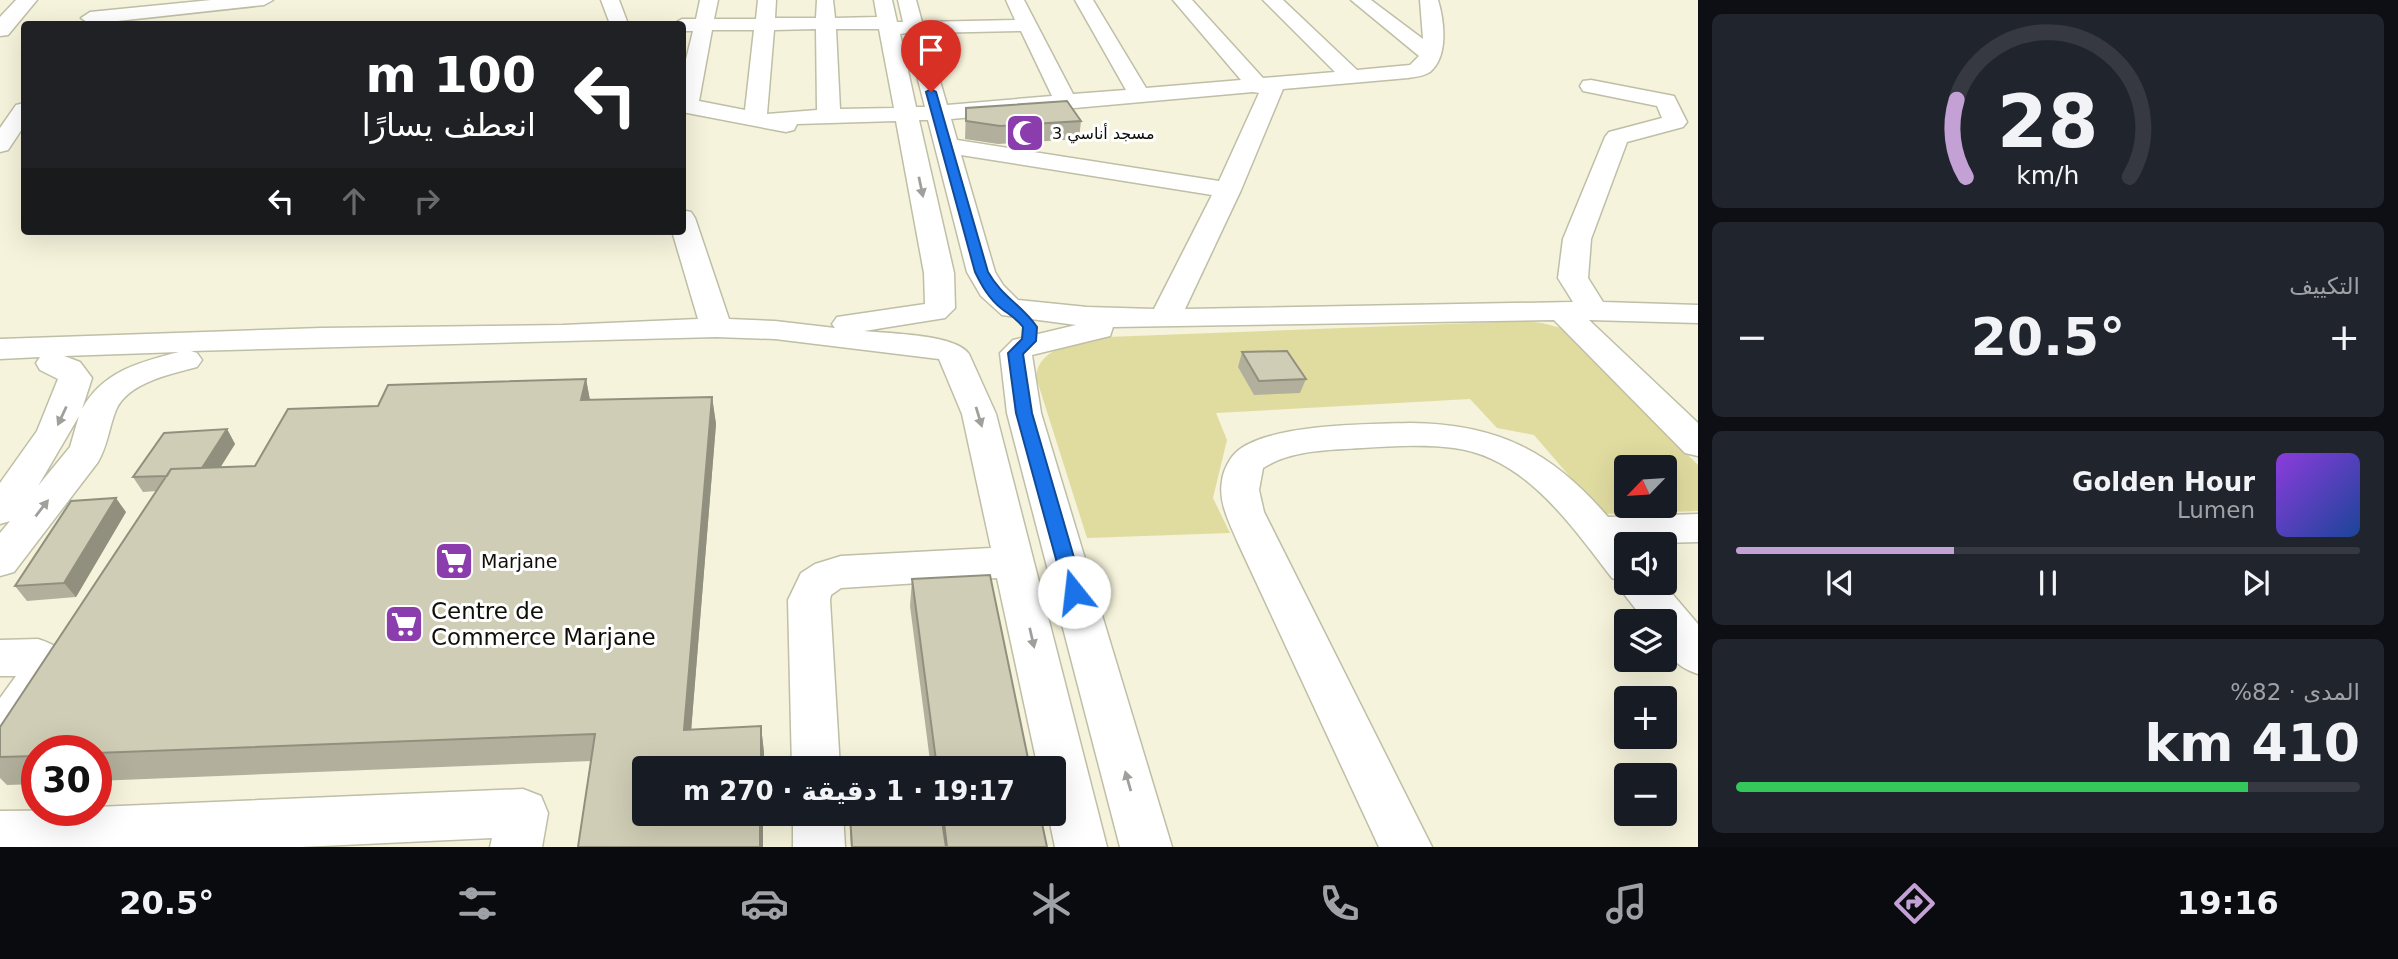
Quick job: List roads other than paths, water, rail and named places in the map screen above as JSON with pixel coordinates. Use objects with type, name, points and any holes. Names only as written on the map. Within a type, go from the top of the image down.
[{"type":"highway","points":[[0,7],[6,0]]},
{"type":"highway","points":[[0,30],[27,0]]},
{"type":"street","points":[[88,21],[103,0]]},
{"type":"street","points":[[88,21],[264,0]]},
{"type":"street","points":[[610,0],[618,21]]},
{"type":"street","points":[[759,120],[767,0]]},
{"type":"street","points":[[825,0],[829,117]]},
{"type":"street","points":[[907,0],[981,272],[991,290],[1027,320],[1030,327],[1029,341],[1020,350],[1024,413],[1146,847]]},
{"type":"street","points":[[1015,0],[1066,102]]},
{"type":"street","points":[[1084,0],[1140,96]]},
{"type":"street","points":[[1182,0],[1266,86]]},
{"type":"street","points":[[1272,0],[1352,77]]},
{"type":"street","points":[[1360,0],[1428,53]]},
{"type":"street","points":[[759,120],[936,113],[1415,71],[1427,64],[1435,25],[1429,0]]},
{"type":"street","points":[[686,101],[705,25],[702,2]]},
{"type":"street","points":[[886,17],[939,273],[937,310],[929,321],[929,331],[934,341],[949,352],[979,414],[1082,847]]},
{"type":"street","points":[[686,25],[826,23],[886,17],[914,27],[1027,25]]},
{"type":"street","points":[[1159,319],[1228,190],[1266,86]]},
{"type":"street","points":[[1591,86],[1666,101],[1675,122],[1617,136],[1577,239],[1573,278],[1577,309],[1698,444]]},
{"type":"street","points":[[686,105],[759,120],[911,142]]},
{"type":"street","points":[[0,145],[21,114]]},
{"type":"street","points":[[945,145],[1228,190]]},
{"type":"street","points":[[686,231],[716,328]]},
{"type":"street","points":[[775,330],[878,321],[937,310],[963,300],[992,301],[1046,314],[1159,319],[1577,309],[1698,314]]},
{"type":"street","points":[[0,349],[321,337],[563,334],[716,328],[775,330],[986,359],[1077,332],[1159,319]]},
{"type":"street","points":[[0,364],[364,354],[563,334]]},
{"type":"street","points":[[3,555],[94,438],[98,413],[111,393],[146,371],[186,360]]},
{"type":"street","points":[[0,510],[51,438],[73,386],[75,378],[68,369],[52,363]]},
{"type":"street","points":[[1406,847],[1258,543],[1240,498],[1240,477],[1251,458],[1270,447],[1298,442],[1419,435],[1454,436],[1482,443],[1510,453],[1535,470],[1598,532],[1614,552]]},
{"type":"street","points":[[30,470],[72,469]]},
{"type":"street","points":[[1598,532],[1698,528]]},
{"type":"street","points":[[816,756],[809,600],[815,584],[831,574],[841,572],[1014,562]]},
{"type":"street","points":[[1649,595],[1698,656]]},
{"type":"street","points":[[0,658],[38,657],[46,664],[45,670],[0,737]]},
{"type":"street","points":[[0,836],[523,813],[516,847]]},
{"type":"street","points":[[818,826],[819,847]]},
{"type":"place","name":"مسجد أناسي 3","points":[[1025,133]]},
{"type":"place","name":"Marjane","points":[[454,561]]},
{"type":"place","name":"Centre de Commerce Marjane","points":[[404,624]]}]
